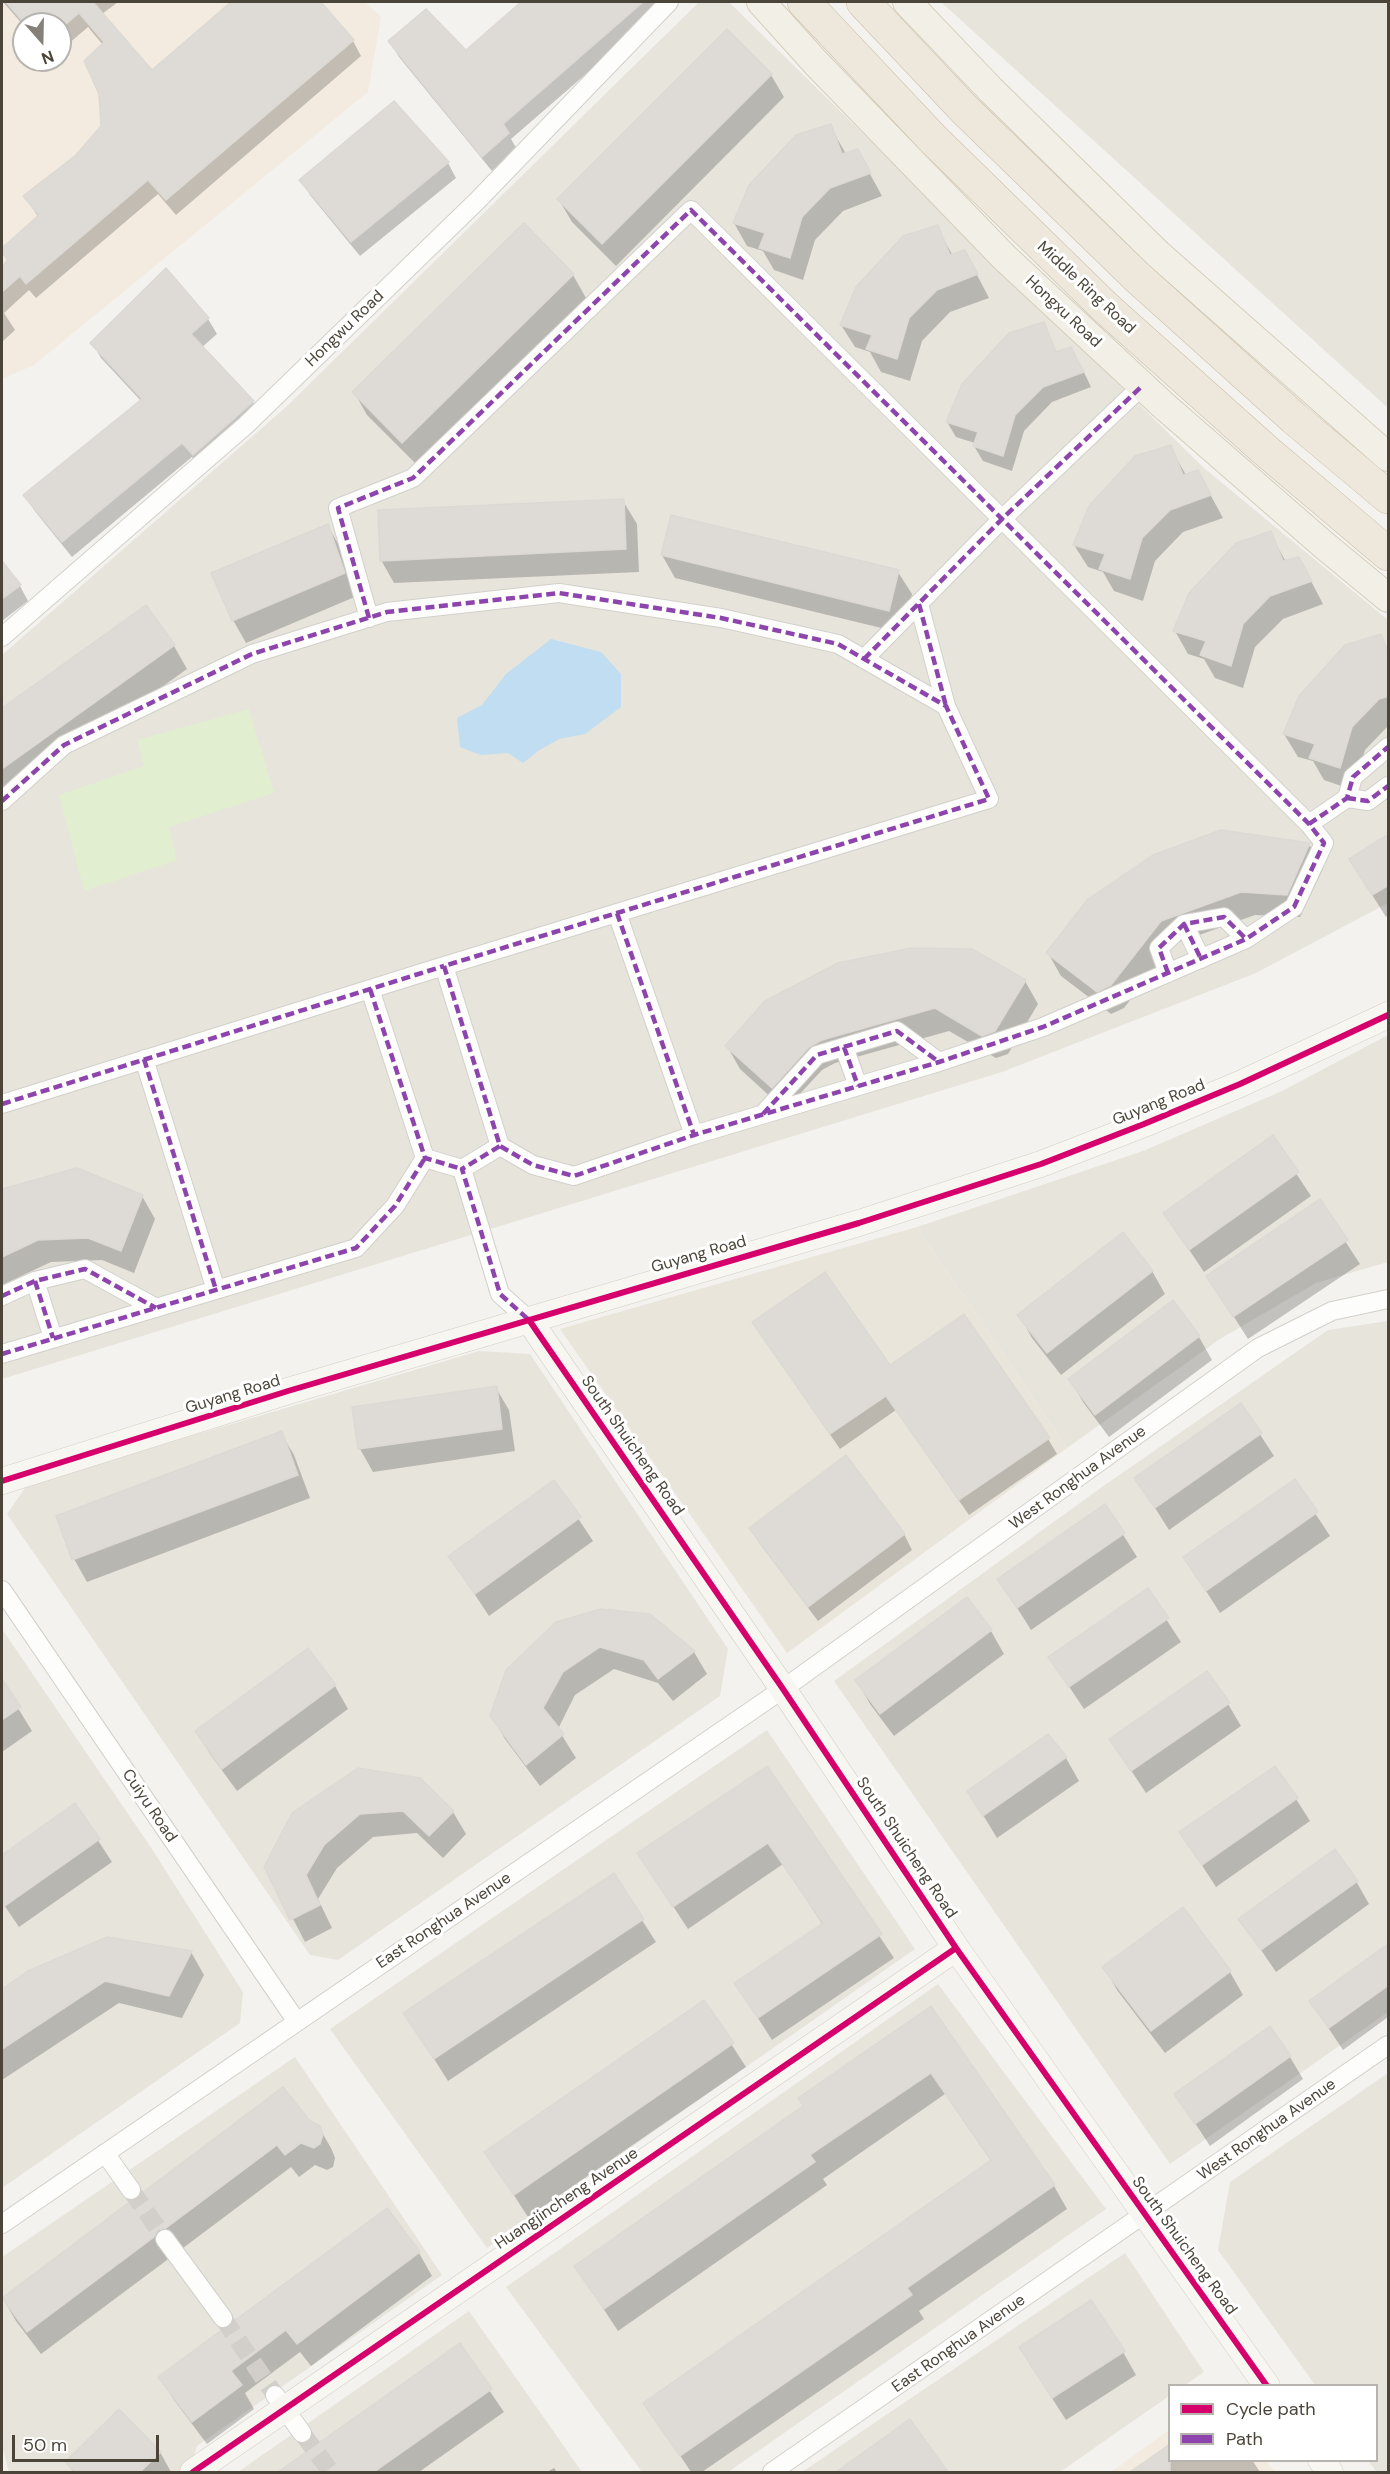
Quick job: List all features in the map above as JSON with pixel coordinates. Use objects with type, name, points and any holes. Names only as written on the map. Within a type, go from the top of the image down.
[{"type":"highway","name":"Middle Ring Road","points":[[804,2],[933,139],[1097,300],[1265,450],[1389,554]]},
{"type":"highway","points":[[863,2],[965,110],[1137,277],[1295,419],[1389,497]]},
{"type":"main road","name":"Hongxu Road","points":[[761,2],[840,88],[997,250],[1142,386],[1325,546],[1389,598]]},
{"type":"main road","points":[[907,2],[1008,106],[1158,254],[1389,457]]},
{"type":"street","name":"Hongwu Road","points":[[2,637],[246,425],[477,201],[669,2]]},
{"type":"street","points":[[369,618],[338,508],[413,478],[691,210],[1309,824],[1324,843],[1294,908],[1246,939],[1202,959],[1043,1027],[939,1062],[694,1135],[574,1176],[533,1165],[500,1146],[444,966]]},
{"type":"street","points":[[864,659],[1002,519],[1142,386]]},
{"type":"street","points":[[2,801],[64,746],[252,654],[387,612],[559,593],[721,618],[838,644],[946,706]]},
{"type":"street","points":[[2,1104],[989,799],[946,706],[919,604]]},
{"type":"street","points":[[1309,824],[1347,798],[1353,777],[1389,747]]},
{"type":"street","points":[[1347,798],[1368,801],[1389,786]]},
{"type":"street","points":[[617,913],[694,1135]]},
{"type":"street","points":[[1168,973],[1159,948],[1184,924],[1224,917],[1246,939]]},
{"type":"street","points":[[1184,924],[1202,959]]},
{"type":"street","points":[[2,1354],[356,1248],[395,1206],[424,1158],[370,989]]},
{"type":"street","name":"Guyang Road","points":[[2,1481],[288,1391],[859,1223],[1041,1164],[1240,1084],[1389,1015]]},
{"type":"street","points":[[763,1114],[817,1055],[897,1031],[939,1062]]},
{"type":"street","points":[[844,1047],[858,1086]]},
{"type":"street","points":[[144,1059],[216,1290]]},
{"type":"street","points":[[424,1158],[462,1169],[500,1146]]},
{"type":"street","points":[[462,1169],[500,1294],[529,1320]]},
{"type":"street","points":[[2,1296],[35,1281],[85,1269],[156,1308]]},
{"type":"street","points":[[35,1281],[53,1338]]},
{"type":"street","name":"West Ronghua Avenue","points":[[783,1689],[1258,1348],[1332,1311],[1389,1299]]},
{"type":"street","name":"South Shuicheng Road","points":[[529,1320],[783,1689],[956,1948],[1266,2384]]},
{"type":"street","name":"Cuiyu Road","points":[[2,1590],[297,2022]]},
{"type":"street","name":"East Ronghua Avenue","points":[[2,2224],[783,1689]]},
{"type":"street","name":"Huangjincheng Avenue","points":[[193,2472],[280,2402],[956,1948]]},
{"type":"street","name":"West Ronghua Avenue","points":[[1146,2216],[1389,2045]]},
{"type":"street","points":[[105,2153],[131,2190]]},
{"type":"street","name":"East Ronghua Avenue","points":[[772,2472],[1146,2216]]},
{"type":"street","points":[[165,2239],[223,2318]]},
{"type":"street","points":[[280,2402],[302,2433]]},
{"type":"shaded area","points":[[2,2],[365,2],[381,17],[368,92],[34,365],[2,379]]},
{"type":"shaded area","points":[[699,2],[729,2],[1204,468],[1388,620],[1388,903],[1256,973],[1002,1072],[2,1379],[2,655],[286,407]]},
{"type":"shaded area","points":[[941,2],[1388,2],[1388,408]]},
{"type":"shaded area","points":[[1388,1035],[1388,1262],[1316,1283],[1220,1339],[1067,1448],[917,1227],[1143,1151],[1282,1091]]},
{"type":"shaded area","points":[[917,1227],[1067,1448],[787,1653],[560,1329]]},
{"type":"shaded area","points":[[1388,1321],[1388,2012],[1170,2164],[834,1681],[1102,1487],[1328,1330]]},
{"type":"shaded area","points":[[479,1351],[530,1354],[728,1649],[720,1696],[338,1960],[310,1955],[7,1514],[28,1484]]},
{"type":"shaded area","points":[[2,1629],[152,1849],[243,1992],[240,2023],[2,2188]]},
{"type":"shaded area","points":[[767,1730],[915,1949],[487,2248],[330,2029]]},
{"type":"shaded area","points":[[938,1984],[1106,2209],[728,2472],[642,2472],[506,2287]]},
{"type":"shaded area","points":[[295,2057],[442,2275],[197,2446],[189,2472],[9,2472],[2,2446],[2,2257]]},
{"type":"shaded area","points":[[1388,2073],[1388,2472],[1377,2472],[1369,2462],[1378,2462],[1378,2384],[1314,2384],[1218,2250],[1230,2182]]},
{"type":"shaded area","points":[[1125,2253],[1204,2372],[1186,2384],[1168,2384],[1168,2397],[1060,2472],[802,2472]]},
{"type":"shaded area","points":[[469,2311],[582,2472],[238,2472]]},
{"type":"shaded area","points":[[1168,2431],[1168,2462],[1267,2462],[1275,2472],[1111,2472]]},
{"type":"green space","points":[[249,709],[274,793],[169,827],[177,860],[84,891],[59,795],[144,766],[137,740]]},
{"type":"water","points":[[551,639],[601,652],[621,674],[621,707],[585,734],[559,739],[523,763],[508,753],[481,755],[460,747],[457,718],[482,705],[506,674]]},
{"type":"building","points":[[6,2],[93,2],[152,70],[231,2],[321,2],[354,40],[166,200],[148,180],[26,284],[20,276],[2,292],[2,266],[8,260],[2,253],[2,248],[39,215],[23,196],[76,155],[101,126],[99,94],[84,61],[104,42],[79,13],[72,19],[72,12],[15,12]]},
{"type":"building","points":[[521,2],[643,2],[503,124],[509,133],[482,157],[388,41],[426,9],[466,50]]},
{"type":"building","points":[[727,29],[772,74],[602,244],[557,199]]},
{"type":"building","points":[[394,101],[449,162],[351,242],[299,180]]},
{"type":"building","points":[[831,124],[842,154],[858,149],[871,173],[830,188],[802,217],[790,258],[759,248],[765,233],[733,223],[749,185],[796,135]]},
{"type":"building","points":[[524,223],[574,274],[402,443],[352,392]]},
{"type":"building","points":[[938,225],[950,255],[965,250],[978,274],[937,290],[909,318],[897,359],[866,349],[872,335],[840,325],[856,287],[903,236]]},
{"type":"building","points":[[166,268],[209,318],[191,334],[254,401],[193,455],[182,443],[62,542],[23,495],[142,399],[90,343]]},
{"type":"building","points":[[1044,322],[1056,352],[1071,347],[1084,372],[1043,387],[1015,415],[1003,456],[973,446],[978,432],[946,422],[962,384],[1009,333]]},
{"type":"building","points":[[1171,445],[1183,475],[1198,470],[1211,495],[1170,510],[1142,538],[1130,579],[1099,569],[1105,554],[1073,545],[1089,506],[1135,456]]},
{"type":"building","points":[[624,499],[626,549],[380,561],[378,510]]},
{"type":"building","points":[[671,515],[899,570],[889,611],[661,555]]},
{"type":"building","points":[[328,524],[345,573],[232,621],[211,573]]},
{"type":"building","points":[[1271,531],[1283,561],[1299,557],[1312,581],[1270,596],[1243,624],[1231,666],[1200,655],[1206,641],[1173,631],[1189,593],[1236,543]]},
{"type":"building","points":[[2,561],[21,585],[2,599]]},
{"type":"building","points":[[146,605],[175,645],[2,769],[2,708]]},
{"type":"building","points":[[1381,634],[1389,654],[1389,696],[1379,699],[1352,727],[1340,768],[1309,758],[1315,744],[1283,734],[1299,696],[1345,645]]},
{"type":"building","points":[[1221,830],[1310,843],[1287,895],[1241,892],[1161,921],[1111,985],[1097,992],[1046,953],[1088,899],[1153,855]]},
{"type":"building","points":[[1389,834],[1389,885],[1372,895],[1349,859]]},
{"type":"building","points":[[911,948],[972,949],[1026,980],[995,1031],[982,1036],[935,1008],[822,1040],[809,1047],[772,1088],[725,1046],[765,1001],[838,963]]},
{"type":"building","points":[[1273,1135],[1299,1172],[1189,1250],[1163,1213]]},
{"type":"building","points":[[77,1168],[143,1195],[121,1251],[88,1238],[38,1240],[2,1257],[2,1189]]},
{"type":"building","points":[[1320,1199],[1348,1240],[1233,1317],[1206,1276]]},
{"type":"building","points":[[1123,1232],[1153,1271],[1047,1353],[1017,1315]]},
{"type":"building","points":[[825,1272],[890,1365],[964,1314],[1050,1438],[959,1500],[886,1396],[830,1434],[752,1322]]},
{"type":"building","points":[[1173,1300],[1200,1336],[1095,1415],[1068,1379]]},
{"type":"building","points":[[497,1386],[502,1429],[358,1449],[352,1407]]},
{"type":"building","points":[[1241,1403],[1262,1433],[1155,1508],[1134,1478]]},
{"type":"building","points":[[282,1431],[298,1475],[72,1560],[56,1516]]},
{"type":"building","points":[[846,1455],[905,1534],[808,1607],[749,1528]]},
{"type":"building","points":[[1295,1479],[1318,1512],[1206,1591],[1183,1557]]},
{"type":"building","points":[[554,1480],[581,1517],[475,1594],[448,1556]]},
{"type":"building","points":[[1105,1504],[1125,1533],[1017,1608],[997,1579]]},
{"type":"building","points":[[1148,1588],[1169,1618],[1069,1687],[1048,1657]]},
{"type":"building","points":[[967,1597],[992,1630],[880,1714],[855,1680]]},
{"type":"building","points":[[601,1609],[650,1614],[695,1651],[658,1679],[644,1660],[600,1647],[563,1672],[543,1708],[564,1734],[526,1765],[490,1716],[506,1670],[556,1622]]},
{"type":"building","points":[[308,1648],[336,1685],[222,1769],[195,1731]]},
{"type":"building","points":[[1207,1671],[1230,1703],[1131,1771],[1109,1739]]},
{"type":"building","points":[[2,1679],[21,1707],[2,1720]]},
{"type":"building","points":[[1048,1734],[1067,1757],[983,1816],[967,1791]]},
{"type":"building","points":[[767,1766],[882,1934],[758,2018],[734,1983],[823,1923],[768,1843],[673,1907],[637,1853]]},
{"type":"building","points":[[1275,1766],[1298,1798],[1202,1865],[1179,1832]]},
{"type":"building","points":[[358,1768],[420,1778],[454,1811],[429,1836],[403,1811],[360,1814],[324,1845],[306,1875],[320,1905],[290,1920],[264,1867],[292,1813]]},
{"type":"building","points":[[75,1803],[100,1839],[2,1908],[2,1855]]},
{"type":"building","points":[[1335,1849],[1358,1881],[1261,1950],[1238,1919]]},
{"type":"building","points":[[614,1873],[644,1919],[434,2059],[403,2013]]},
{"type":"building","points":[[1183,1907],[1231,1971],[1151,2031],[1102,1967]]},
{"type":"building","points":[[107,1937],[192,1951],[169,1996],[105,1981],[2,2049],[2,1989],[28,1971]]},
{"type":"building","points":[[1389,1943],[1389,1985],[1329,2028],[1309,2001]]},
{"type":"building","points":[[704,2000],[734,2043],[514,2195],[484,2152]]},
{"type":"building","points":[[931,2006],[1055,2185],[907,2288],[912,2295],[680,2456],[643,2403],[991,2160],[931,2073],[810,2155],[815,2162],[604,2309],[574,2266],[803,2106],[798,2098]]},
{"type":"building","points":[[1270,2026],[1291,2056],[1195,2124],[1174,2094]]},
{"type":"building","points":[[283,2087],[310,2121],[320,2126],[323,2134],[320,2144],[314,2148],[301,2143],[285,2155],[277,2145],[166,2228],[158,2230],[154,2237],[27,2332],[2,2298],[131,2201],[138,2199],[142,2193]]},
{"type":"building","points":[[387,2208],[420,2252],[297,2344],[286,2330],[231,2371],[242,2385],[192,2422],[158,2377],[223,2329],[230,2327],[234,2321]]},
{"type":"building","points":[[1091,2300],[1125,2351],[1052,2398],[1019,2347]]},
{"type":"building","points":[[460,2343],[492,2389],[374,2472],[278,2472]]},
{"type":"building","points":[[119,2409],[161,2452],[140,2472],[75,2472],[65,2462]]},
{"type":"building","points":[[910,2419],[948,2472],[836,2472]]},
{"type":"building","points":[[1168,2445],[1170,2472],[1130,2472]]},
{"type":"tunnel","points":[[131,2190],[165,2239]]},
{"type":"tunnel","points":[[223,2318],[275,2395]]},
{"type":"tunnel","points":[[302,2433],[331,2472]]},
{"type":"marked path","points":[[369,618],[338,508],[413,478],[691,210],[1309,824],[1324,843],[1294,907],[1246,939],[1043,1027],[939,1062],[694,1135],[574,1176],[533,1165],[500,1146]]},
{"type":"marked path","points":[[864,659],[1002,519],[1142,386]]},
{"type":"marked path","points":[[2,801],[64,745],[252,654],[387,612],[559,593],[721,618],[838,644],[946,706],[989,799],[444,966],[500,1146],[462,1169],[500,1294],[529,1320]]},
{"type":"marked path","points":[[919,604],[946,706]]},
{"type":"marked path","points":[[1309,824],[1347,798],[1353,777],[1388,747]]},
{"type":"marked path","points":[[1347,798],[1368,801],[1388,786]]},
{"type":"marked path","points":[[617,913],[694,1135]]},
{"type":"marked path","points":[[1168,973],[1159,948],[1184,924],[1224,917],[1246,939]]},
{"type":"marked path","points":[[1184,924],[1201,959]]},
{"type":"marked path","points":[[2,1104],[444,966]]},
{"type":"marked path","points":[[370,989],[425,1158],[462,1169]]},
{"type":"marked path","points":[[763,1114],[817,1055],[897,1031],[939,1062]]},
{"type":"marked path","points":[[844,1047],[858,1086]]},
{"type":"marked path","points":[[144,1059],[216,1290]]},
{"type":"marked path","points":[[2,1354],[356,1248],[395,1206],[425,1158]]},
{"type":"marked path","points":[[2,1296],[35,1281],[85,1269],[156,1308]]},
{"type":"marked path","points":[[35,1281],[53,1338]]},
{"type":"cycle path","points":[[2,1481],[288,1391],[859,1223],[1041,1164],[1240,1084],[1388,1015]]},
{"type":"cycle path","points":[[529,1320],[783,1689],[956,1948],[1266,2384]]},
{"type":"cycle path","points":[[193,2472],[956,1948]]}]
